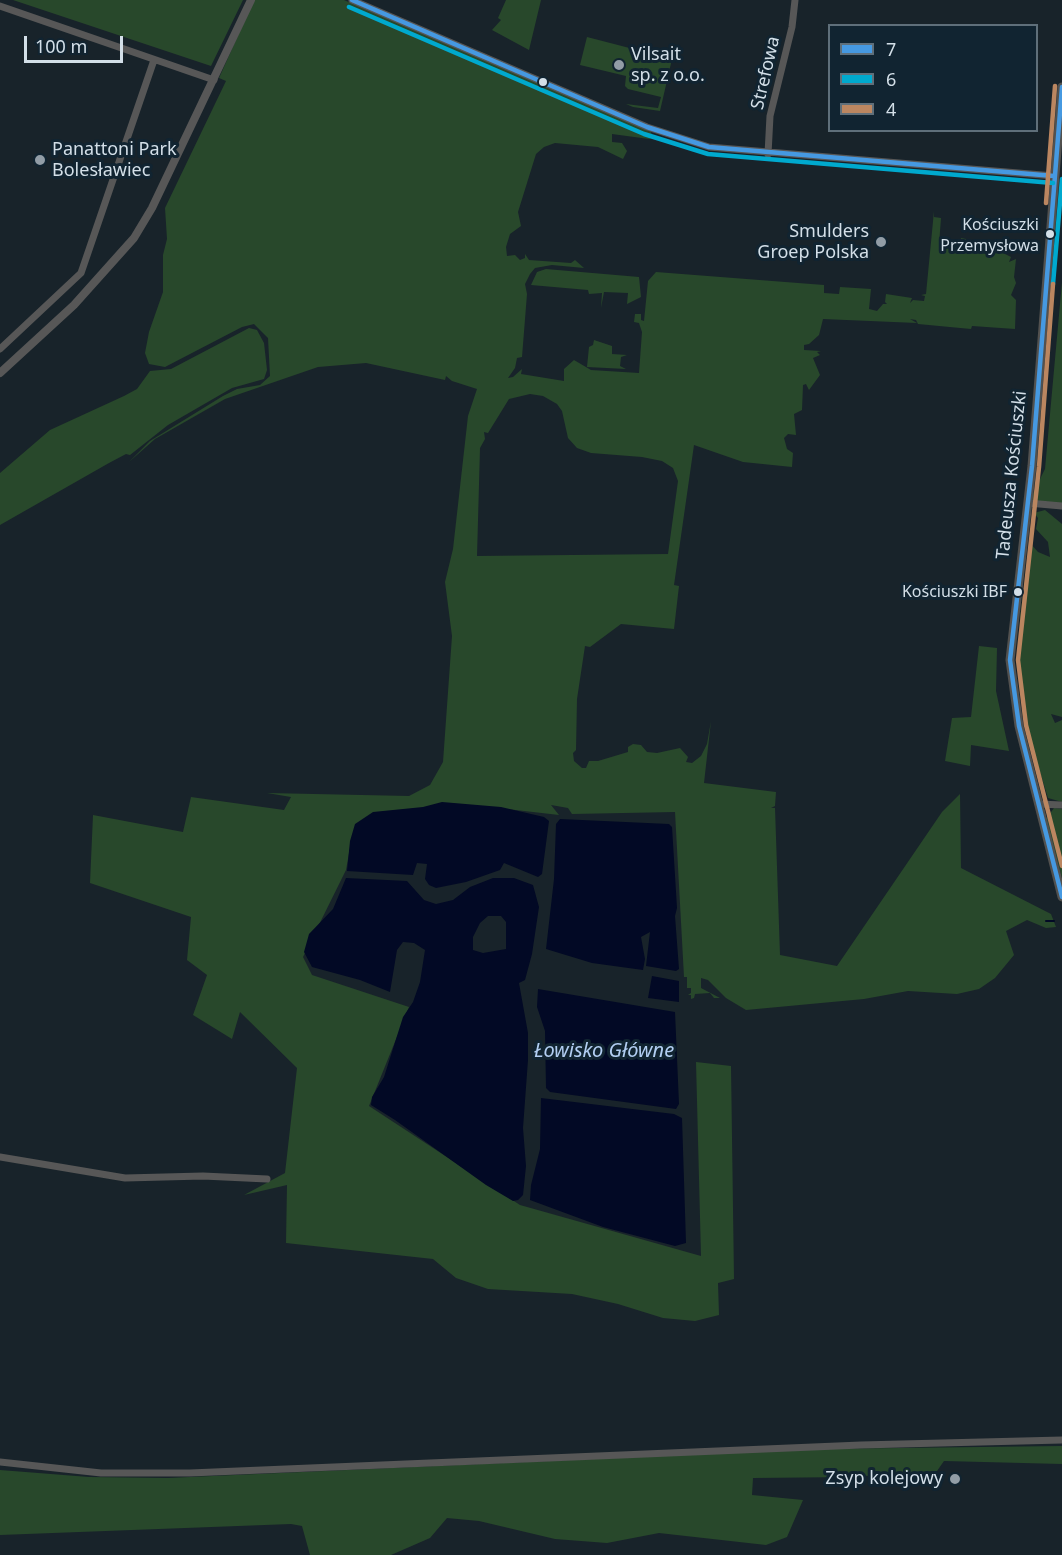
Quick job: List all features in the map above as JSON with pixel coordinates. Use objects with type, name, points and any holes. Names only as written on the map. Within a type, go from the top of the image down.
[{"type":"main road","name":"Tadeusza Kościuszki","points":[[1062,87],[1028,503],[1012,621],[1010,660],[1017,717],[1062,897]]},
{"type":"street","points":[[0,374],[74,305],[134,238],[153,208],[251,0]]},
{"type":"street","points":[[352,0],[672,137],[709,147],[768,154],[1054,176]]},
{"type":"street","name":"Strefowa","points":[[768,154],[771,116],[792,27],[795,0]]},
{"type":"street","points":[[0,6],[214,80]]},
{"type":"street","points":[[0,349],[81,273],[154,60]]},
{"type":"street","points":[[1028,503],[1062,506]]},
{"type":"street","points":[[1039,804],[1062,805]]},
{"type":"street","points":[[0,1157],[125,1178],[202,1176],[267,1179]]},
{"type":"street","points":[[0,1462],[101,1473],[190,1473],[861,1445],[1062,1440]]},
{"type":"green space","points":[[13,0],[243,0],[211,66]]},
{"type":"green space","points":[[254,0],[344,0],[651,132],[653,137],[649,139],[612,134],[612,142],[622,143],[627,151],[623,159],[598,147],[555,143],[544,147],[536,154],[518,212],[521,226],[510,234],[506,247],[507,256],[515,255],[520,260],[525,258],[525,254],[529,260],[571,263],[575,260],[584,268],[552,265],[535,268],[530,274],[525,284],[527,294],[522,357],[517,358],[515,368],[508,378],[513,377],[522,369],[521,374],[564,381],[564,369],[574,360],[591,370],[639,373],[642,332],[639,323],[634,322],[635,314],[641,314],[641,320],[644,321],[648,281],[656,272],[824,285],[824,293],[839,294],[840,287],[871,289],[869,309],[877,311],[883,304],[887,304],[886,294],[912,298],[910,303],[913,300],[924,301],[925,296],[921,295],[926,294],[934,211],[934,217],[941,218],[939,245],[960,247],[961,238],[966,239],[966,244],[1002,249],[1003,253],[1011,257],[1009,262],[1016,259],[1014,277],[1016,283],[1011,295],[1016,300],[1015,329],[972,326],[971,329],[918,324],[916,320],[910,319],[917,323],[823,319],[819,335],[809,344],[804,345],[804,350],[821,351],[817,352],[820,355],[813,358],[820,375],[809,390],[806,384],[803,385],[802,410],[794,414],[796,435],[788,434],[784,438],[787,449],[793,453],[792,467],[743,462],[694,445],[674,585],[679,586],[674,629],[621,624],[590,647],[585,646],[577,699],[576,750],[573,753],[574,761],[582,768],[586,768],[589,761],[598,761],[628,752],[628,747],[633,744],[641,745],[647,752],[657,753],[680,748],[688,757],[686,762],[692,763],[701,756],[707,744],[711,721],[704,783],[776,792],[775,806],[771,808],[775,808],[780,955],[837,966],[942,812],[960,794],[961,868],[1051,914],[1056,927],[1046,928],[1027,920],[1006,931],[1014,955],[995,978],[979,989],[957,994],[908,991],[864,999],[746,1010],[726,998],[708,980],[701,978],[701,988],[720,998],[714,998],[710,993],[695,994],[691,999],[691,995],[688,995],[691,993],[691,988],[687,988],[687,977],[684,977],[675,812],[572,814],[568,808],[551,805],[559,815],[507,809],[351,842],[346,870],[303,957],[312,975],[409,1007],[369,1106],[520,1205],[701,1256],[696,1062],[731,1066],[734,1279],[718,1283],[719,1315],[695,1321],[663,1318],[618,1304],[572,1294],[488,1289],[456,1278],[433,1259],[286,1243],[287,1185],[244,1195],[285,1173],[297,1068],[240,1012],[232,1039],[193,1015],[207,975],[187,960],[191,917],[90,883],[93,815],[183,832],[191,797],[284,810],[291,797],[267,793],[409,796],[430,785],[443,762],[452,636],[445,582],[453,549],[468,416],[477,389],[452,381],[446,376],[445,380],[366,363],[318,367],[225,399],[155,439],[129,462],[150,441],[223,396],[237,389],[260,385],[270,376],[268,338],[254,324],[242,327],[165,367],[149,364],[145,353],[149,332],[163,292],[163,255],[167,239],[165,208],[226,81],[219,78]],"holes":[[[530,394],[543,396],[557,404],[562,411],[568,438],[577,448],[591,453],[662,461],[673,468],[678,481],[668,554],[477,556],[480,448],[485,439],[484,432],[488,433],[509,399]]]},
{"type":"green space","points":[[506,0],[541,0],[529,50],[492,30],[501,20],[498,18]]},
{"type":"green space","points":[[587,37],[672,59],[660,111],[626,104],[658,108],[661,97],[628,89],[625,86],[626,76],[580,65]]},
{"type":"green space","points":[[546,269],[639,277],[641,297],[627,304],[628,293],[604,292],[601,308],[602,293],[589,294],[588,290],[531,285],[537,272]]},
{"type":"green space","points":[[1062,282],[1062,504],[1028,503],[1045,469]]},
{"type":"green space","points":[[249,328],[257,330],[264,343],[267,370],[264,379],[232,388],[168,425],[130,455],[126,454],[109,463],[0,525],[0,473],[50,430],[137,389],[150,371],[171,369]]},
{"type":"green space","points":[[594,340],[612,346],[612,354],[627,355],[621,357],[620,366],[626,369],[587,367],[589,347],[593,345]]},
{"type":"green space","points":[[1045,510],[1062,524],[1062,717],[1051,714],[1055,723],[1062,720],[1062,802],[1048,798],[1023,717],[1019,667],[1020,617],[1030,543],[1038,552],[1050,557],[1048,542],[1036,529],[1038,518],[1034,513]]},
{"type":"green space","points":[[979,646],[997,648],[996,691],[1009,751],[971,745],[970,766],[945,761],[952,718],[971,717]]},
{"type":"green space","points":[[1054,808],[1062,809],[1062,878],[1046,819]]},
{"type":"green space","points":[[1062,1446],[1062,1464],[944,1461],[937,1471],[851,1477],[753,1478],[752,1495],[803,1500],[787,1537],[766,1545],[659,1533],[607,1543],[555,1539],[479,1521],[447,1518],[430,1538],[391,1555],[310,1555],[302,1526],[291,1524],[0,1535],[0,1470],[89,1477],[168,1478],[817,1449]]},
{"type":"water","points":[[442,802],[501,807],[544,817],[549,821],[542,874],[538,877],[504,863],[500,870],[466,882],[436,888],[429,885],[425,879],[427,864],[417,863],[413,875],[347,871],[350,841],[355,824],[373,812],[423,807]]},
{"type":"water","points":[[560,819],[669,824],[672,827],[679,969],[676,971],[646,966],[650,932],[641,937],[645,959],[643,970],[592,963],[546,949],[554,879],[556,824]]},
{"type":"water","points":[[346,878],[407,881],[424,900],[436,904],[453,900],[470,887],[493,878],[514,878],[533,885],[539,907],[532,954],[525,980],[519,983],[528,1033],[528,1060],[523,1128],[526,1166],[523,1195],[518,1200],[513,1201],[486,1185],[371,1105],[372,1097],[384,1077],[403,1017],[413,1002],[420,982],[425,950],[414,943],[403,942],[397,950],[390,992],[360,980],[312,967],[304,952],[309,934],[333,909]],"holes":[[[488,916],[501,916],[506,922],[506,949],[483,953],[473,950],[473,937],[480,923]]]},
{"type":"water","points":[[652,976],[679,981],[679,1002],[648,998]]},
{"type":"water","name":"Łowisko Główne","points":[[538,989],[675,1012],[679,1104],[676,1109],[550,1092],[546,1088],[545,1031],[537,1007]]},
{"type":"water","points":[[541,1098],[674,1114],[682,1118],[686,1243],[675,1246],[603,1227],[530,1200],[531,1185],[540,1149]]},
{"type":"waterway","points":[[1046,921],[1054,921]]},
{"type":"transit line","name":"7","points":[[352,0],[647,127],[709,147],[1054,176]]},
{"type":"transit line","name":"6","points":[[349,7],[644,134],[708,154],[1053,183]]},
{"type":"transit line","name":"4","points":[[1046,203],[1055,86]]},
{"type":"transit line","name":"7","points":[[1062,87],[1032,466],[1010,660],[1019,726],[1062,897]]},
{"type":"transit line","name":"6","points":[[1053,284],[1062,179]]},
{"type":"transit line","name":"4","points":[[1053,284],[1039,467],[1018,660],[1026,725],[1062,866]]},
{"type":"place","name":"Vilsait sp. z o.o.","points":[[619,65]]},
{"type":"place","name":"Panattoni Park Bolesławiec","points":[[40,160]]},
{"type":"place","name":"Kościuszki Przemysłowa","points":[[1050,234]]},
{"type":"place","name":"Smulders Groep Polska","points":[[881,242]]},
{"type":"place","name":"Kościuszki IBF","points":[[1018,592]]},
{"type":"place","name":"Zsyp kolejowy","points":[[955,1479]]}]
